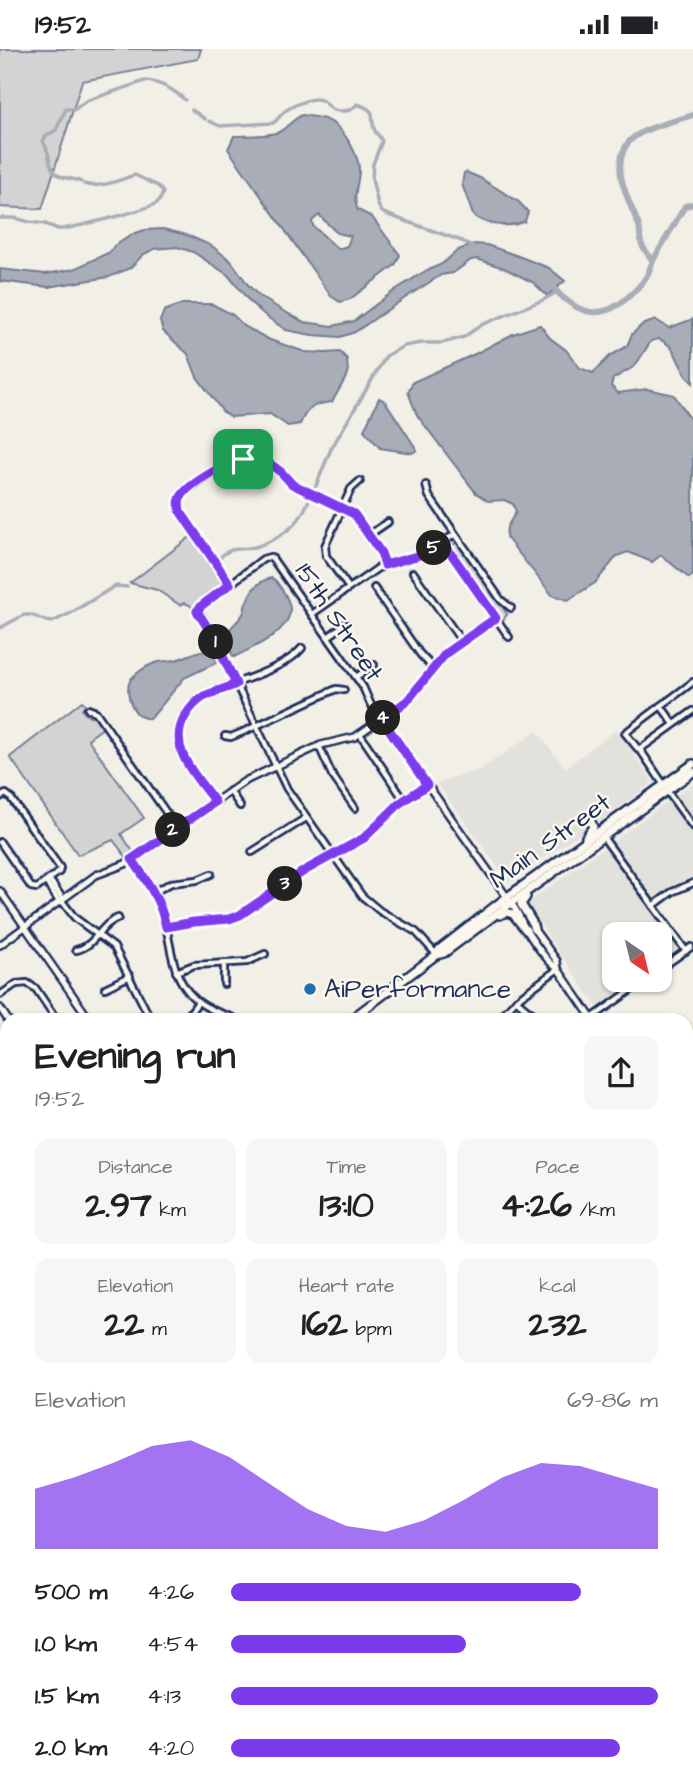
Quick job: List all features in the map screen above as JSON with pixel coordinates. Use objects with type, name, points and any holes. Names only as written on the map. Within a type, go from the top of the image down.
[{"type":"main road","name":"Main Street","points":[[602,834],[639,811],[645,803],[693,768]]},
{"type":"main road","name":"Main Street","points":[[602,834],[625,813],[665,788]]},
{"type":"main road","points":[[568,858],[571,848],[590,833],[593,827],[590,819]]},
{"type":"main road","points":[[568,858],[602,834]]},
{"type":"main road","name":"Main Street","points":[[361,1012],[436,955],[440,949],[568,858]]},
{"type":"main road","name":"Main Street","points":[[436,955],[444,953],[509,900],[547,877],[568,858]]},
{"type":"main road","points":[[475,930],[506,912],[513,914],[530,930],[532,922],[521,902],[547,877]]},
{"type":"street","points":[[385,565],[381,553],[355,515],[292,484],[277,469],[260,460],[237,460],[224,465],[183,493],[179,501],[179,507],[230,584],[197,611],[213,636],[282,782],[366,901],[416,932],[436,955]]},
{"type":"street","points":[[349,588],[324,549],[352,487],[360,481]]},
{"type":"street","points":[[426,485],[429,496],[500,600],[511,608]]},
{"type":"street","points":[[369,535],[388,522]]},
{"type":"street","points":[[312,614],[378,568],[427,553],[455,534]]},
{"type":"street","points":[[443,542],[509,637]]},
{"type":"street","name":"15th Street","points":[[230,584],[263,559],[273,559],[356,677],[427,785],[521,917],[527,920],[530,930],[557,961],[558,969],[589,1013]]},
{"type":"street","points":[[413,572],[462,642]]},
{"type":"street","points":[[374,588],[433,669]]},
{"type":"street","points":[[0,945],[96,876],[132,859],[245,781],[319,746],[360,734],[407,701],[446,653],[496,618]]},
{"type":"street","points":[[328,637],[345,624]]},
{"type":"street","points":[[215,802],[183,757],[179,745],[179,731],[184,717],[199,700],[296,656],[302,647]]},
{"type":"street","points":[[356,677],[374,665]]},
{"type":"street","points":[[693,682],[626,732],[693,827]]},
{"type":"street","points":[[225,736],[231,737],[336,689],[344,690]]},
{"type":"street","points":[[661,706],[674,724]]},
{"type":"street","points":[[88,709],[96,712],[177,828]]},
{"type":"street","points":[[639,750],[693,711]]},
{"type":"street","points":[[360,734],[404,800]]},
{"type":"street","points":[[319,746],[332,775],[355,808]]},
{"type":"street","points":[[166,927],[237,916],[304,871],[369,834],[404,800],[427,785]]},
{"type":"street","points":[[230,791],[240,806]]},
{"type":"street","points":[[0,797],[6,792],[62,871],[34,890],[0,842]]},
{"type":"street","points":[[252,852],[306,818]]},
{"type":"street","points":[[602,834],[666,922]]},
{"type":"street","points":[[132,859],[162,909],[176,972],[184,988],[198,1002],[222,1013]]},
{"type":"street","points":[[154,893],[171,883],[197,880],[211,874]]},
{"type":"street","points":[[48,881],[75,918],[114,947],[147,1013]]},
{"type":"street","points":[[653,906],[672,892],[693,883]]},
{"type":"street","points":[[0,891],[85,1013]]},
{"type":"street","points":[[76,950],[85,948],[109,922],[118,918]]},
{"type":"street","points":[[672,929],[688,949],[672,960]]},
{"type":"street","points":[[176,972],[194,965],[247,962],[265,954]]},
{"type":"street","points":[[224,964],[224,983]]},
{"type":"street","points":[[504,1013],[516,1000],[558,969]]},
{"type":"street","points":[[105,988],[130,976]]},
{"type":"street","points":[[0,995],[16,984],[27,983],[36,989],[52,1013]]},
{"type":"street","points":[[601,1013],[629,992]]},
{"type":"street","points":[[516,1000],[532,1013]]},
{"type":"street","points":[[190,1013],[198,1002]]},
{"type":"shaded area","points":[[0,49],[201,49],[198,59],[82,81],[42,209],[0,207]]},
{"type":"shaded area","points":[[302,115],[327,120],[343,133],[359,166],[356,206],[358,210],[372,217],[400,255],[395,265],[350,299],[340,302],[331,296],[228,149],[234,136],[274,134]],"holes":[[[319,215],[337,233],[351,236],[347,246],[338,249],[313,226],[312,221]]]},
{"type":"shaded area","points":[[466,172],[519,202],[528,212],[525,221],[513,225],[498,225],[484,222],[473,215],[462,184]]},
{"type":"shaded area","points":[[163,229],[187,235],[212,246],[231,261],[259,296],[285,312],[304,322],[333,326],[354,321],[395,290],[442,264],[458,250],[474,244],[487,245],[549,268],[565,281],[547,296],[534,283],[504,268],[477,259],[471,260],[453,273],[441,275],[355,332],[340,337],[286,330],[250,302],[228,275],[193,252],[177,247],[154,249],[144,254],[130,268],[109,277],[48,287],[0,281],[0,269],[46,274],[74,269],[110,252],[114,246],[135,233]]},
{"type":"shaded area","points":[[182,304],[212,304],[270,340],[305,352],[340,352],[347,359],[348,374],[332,402],[312,407],[300,424],[288,426],[270,414],[231,417],[223,412],[197,377],[188,354],[163,331],[160,321],[164,311]]},
{"type":"shaded area","points":[[693,319],[693,383],[670,346],[659,339],[651,341],[635,366],[613,379],[611,386],[618,393],[647,389],[674,395],[693,423],[693,575],[689,578],[661,555],[652,562],[628,552],[617,556],[595,583],[568,600],[552,595],[506,537],[507,527],[516,512],[513,504],[504,500],[488,501],[476,493],[417,415],[408,392],[413,382],[513,334],[540,325],[580,368],[593,373],[610,356],[627,346],[632,334],[642,325],[656,320],[669,328]]},
{"type":"shaded area","points":[[379,398],[385,401],[417,450],[412,453],[380,448],[364,430]]},
{"type":"shaded area","points":[[193,535],[226,584],[192,608],[184,603],[180,605],[157,590],[130,583]]},
{"type":"shaded area","points":[[457,542],[507,614],[503,621],[451,546]]},
{"type":"shaded area","points":[[271,578],[286,597],[290,609],[289,617],[269,638],[234,657],[228,643],[229,631],[242,616],[253,589]]},
{"type":"shaded area","points":[[201,651],[218,662],[184,678],[152,717],[146,718],[136,712],[128,692],[134,676],[155,663],[175,660]]},
{"type":"shaded area","points":[[82,701],[85,704],[83,712],[88,716],[95,716],[104,727],[88,739],[144,818],[121,834],[134,853],[127,858],[113,840],[78,855],[10,757]]},
{"type":"shaded area","points":[[617,729],[653,782],[509,883],[436,783],[480,770],[537,731],[565,768]]},
{"type":"shaded area","points":[[693,783],[693,879],[648,905],[660,922],[602,922],[602,992],[619,992],[597,1007],[526,904]]},
{"type":"shaded area","points":[[672,940],[679,950],[672,955]]},
{"type":"waterway","points":[[81,182],[56,173],[43,141],[56,130],[66,109],[75,109],[86,101],[145,81],[166,87],[185,100]]},
{"type":"waterway","points":[[209,121],[220,126],[273,123],[287,109],[315,99],[337,111],[350,110],[357,104],[369,109],[375,131],[382,141],[373,164],[372,179],[378,205],[382,212],[408,222]]},
{"type":"waterway","points":[[192,110],[205,119]]},
{"type":"waterway","points":[[653,261],[642,244],[639,226],[623,185],[620,163],[628,143],[640,133],[693,115]]},
{"type":"waterway","points":[[0,218],[15,218],[63,229],[142,209],[159,201],[163,192],[158,186],[135,175],[103,185],[84,184]]},
{"type":"waterway","points":[[551,285],[569,302],[587,311],[597,312],[617,305],[631,295],[642,282],[685,206],[693,204]]},
{"type":"waterway","points":[[411,223],[473,247]]},
{"type":"waterway","points":[[315,488],[331,449],[386,356],[404,346],[442,343],[464,337],[481,325],[557,292]]},
{"type":"waterway","points":[[219,559],[231,550],[260,545],[284,533],[300,518],[309,500]]},
{"type":"waterway","points":[[0,628],[24,615],[52,622],[115,586],[127,587]]},
{"type":"place","name":"AiPerformance","points":[[310,989]]},
{"type":"route","points":[[243,459],[270,464],[292,484],[354,514],[383,556],[385,565],[427,553],[443,542],[496,618],[446,653],[407,701],[382,719],[427,785],[400,803],[364,838],[304,871],[240,915],[229,919],[166,927],[153,889],[132,859],[215,802],[183,757],[179,745],[180,725],[199,700],[236,684],[213,636],[197,611],[230,584],[180,511],[179,501],[185,492],[224,465],[243,459]]}]
